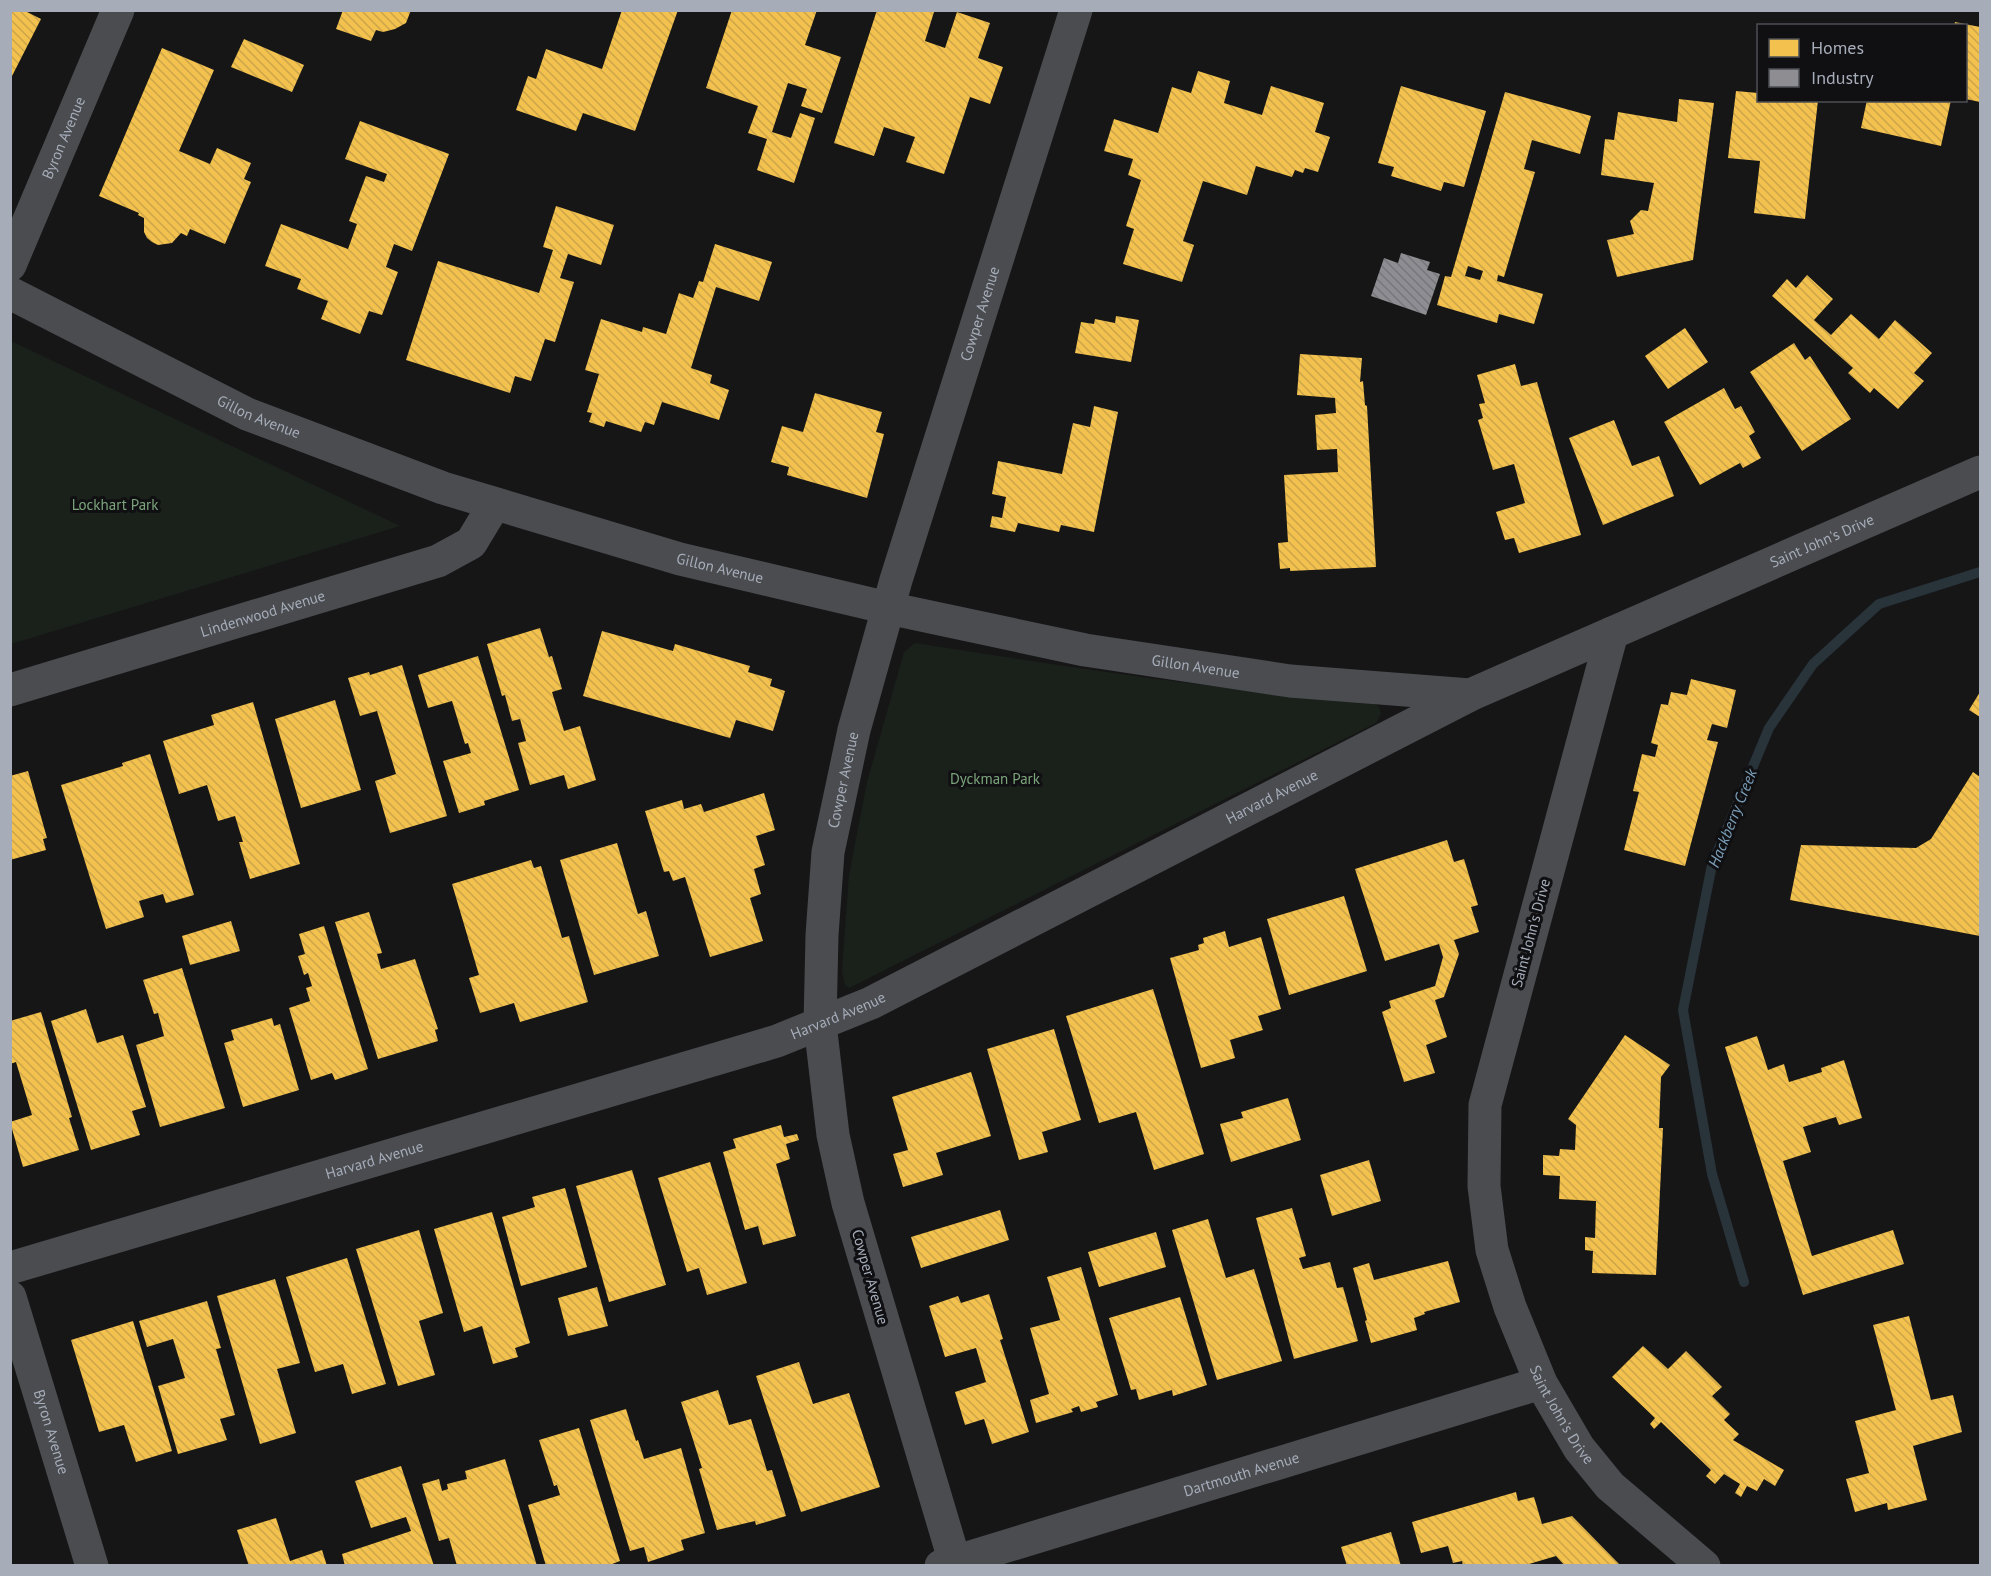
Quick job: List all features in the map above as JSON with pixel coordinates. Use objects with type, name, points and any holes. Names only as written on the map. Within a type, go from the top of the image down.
[{"type":"street","name":"Byron Avenue","points":[[10,265],[118,10]]},
{"type":"street","name":"Cowper Avenue","points":[[950,1564],[848,1203],[833,1135],[820,1024],[822,935],[828,852],[854,730],[888,608],[1076,10]]},
{"type":"street","name":"Gillon Avenue","points":[[10,293],[248,414],[443,489],[680,559],[888,608],[1085,650],[1290,681],[1470,695]]},
{"type":"street","name":"Saint John's Drive","points":[[1704,1566],[1610,1486],[1579,1448],[1541,1383],[1510,1307],[1492,1250],[1484,1185],[1485,1105],[1612,633],[1980,472]]},
{"type":"street","name":"Lindenwood Avenue","points":[[10,690],[438,561],[471,543],[494,505]]},
{"type":"street","name":"Harvard Avenue","points":[[10,1268],[765,1044],[820,1024],[871,1003],[1470,695],[1612,633]]},
{"type":"street","name":"Byron Avenue","points":[[10,1297],[92,1566]]},
{"type":"street","name":"Dartmouth Avenue","points":[[950,1564],[1541,1383]]},
{"type":"green space","name":"Lockhart Park","points":[[13,342],[400,526],[11,644],[10,349]]},
{"type":"green space","name":"Dyckman Park","points":[[915,643],[1200,685],[1373,703],[1379,707],[1381,714],[1376,723],[849,988],[845,985],[842,972],[849,875],[867,782],[904,652]]},
{"type":"building: Homes","points":[[11,10],[23,10],[41,19],[10,80]]},
{"type":"building: Homes","points":[[343,10],[411,10],[406,23],[383,32],[376,30],[371,41],[336,29]]},
{"type":"building: Homes","points":[[622,10],[678,10],[635,131],[583,113],[576,131],[516,110],[528,76],[536,79],[546,49],[602,69]]},
{"type":"building: Homes","points":[[732,10],[817,10],[805,45],[841,57],[822,113],[801,106],[807,89],[788,83],[772,132],[791,138],[800,113],[815,118],[794,183],[757,170],[767,139],[748,133],[758,106],[706,88]]},
{"type":"building: Homes","points":[[877,10],[934,12],[925,41],[945,48],[957,12],[990,23],[978,58],[1003,67],[990,104],[970,97],[944,174],[906,162],[915,137],[884,127],[874,156],[834,143]]},
{"type":"building: Homes","points":[[1967,24],[1980,27],[1980,102],[1967,99]]},
{"type":"building: Homes","points":[[244,39],[304,65],[292,92],[231,67]]},
{"type":"building: Homes","points":[[162,48],[214,70],[179,151],[210,164],[217,148],[251,163],[244,179],[251,182],[225,244],[190,229],[187,236],[181,233],[172,243],[158,245],[147,238],[144,232],[144,218],[138,215],[139,213],[99,196]]},
{"type":"building: Homes","points":[[1198,71],[1230,81],[1224,103],[1262,115],[1271,86],[1324,103],[1315,132],[1330,137],[1318,172],[1305,168],[1303,173],[1295,170],[1292,177],[1256,166],[1247,195],[1203,181],[1183,241],[1194,245],[1182,282],[1123,264],[1134,229],[1126,226],[1141,180],[1128,175],[1133,159],[1104,151],[1114,119],[1158,133],[1172,87],[1191,93]]},
{"type":"building: Homes","points":[[1401,86],[1486,111],[1464,187],[1444,182],[1441,191],[1391,176],[1394,167],[1378,163]]},
{"type":"building: Homes","points":[[1736,91],[1757,93],[1757,102],[1818,102],[1805,219],[1754,213],[1760,161],[1728,158]]},
{"type":"building: Homes","points":[[1505,92],[1591,116],[1580,154],[1532,140],[1524,169],[1535,172],[1504,277],[1498,275],[1497,281],[1543,294],[1534,324],[1499,314],[1497,323],[1437,305],[1445,276],[1451,277]],"holes":[[[1468,266],[1483,271],[1480,280],[1465,276]]]},
{"type":"building: Homes","points":[[1679,99],[1714,103],[1693,260],[1617,277],[1607,240],[1634,234],[1630,221],[1641,210],[1648,211],[1654,183],[1601,175],[1605,139],[1614,140],[1618,112],[1677,122]]},
{"type":"building: Homes","points":[[1867,102],[1951,102],[1941,146],[1861,128]]},
{"type":"building: Homes","points":[[360,121],[449,154],[412,251],[394,244],[386,267],[398,272],[382,315],[369,311],[360,334],[321,319],[328,301],[297,289],[301,279],[265,266],[281,224],[348,249],[357,224],[349,221],[366,176],[384,182],[387,174],[345,159]]},
{"type":"building: Homes","points":[[556,206],[614,225],[601,265],[568,254],[560,278],[574,282],[555,342],[545,339],[531,381],[515,376],[510,393],[406,360],[438,261],[539,293],[553,250],[543,247]]},
{"type":"building: Homes","points":[[715,244],[772,262],[759,301],[716,287],[691,368],[712,375],[710,383],[729,390],[719,420],[662,402],[654,425],[645,422],[641,432],[606,421],[604,427],[589,422],[592,413],[587,412],[599,374],[585,370],[601,319],[642,332],[643,327],[666,334],[679,293],[693,298],[699,281],[703,282]]},
{"type":"building: Homes","points":[[1807,275],[1833,299],[1814,320],[1831,335],[1851,314],[1879,339],[1895,320],[1932,353],[1914,373],[1924,381],[1898,409],[1874,388],[1870,393],[1848,373],[1853,368],[1772,296],[1787,279],[1796,288]]},
{"type":"building: Homes","points":[[1116,316],[1139,320],[1131,362],[1075,353],[1081,322],[1094,324],[1095,319],[1115,323]]},
{"type":"building: Homes","points":[[1685,328],[1708,362],[1668,389],[1645,356]]},
{"type":"building: Homes","points":[[1794,343],[1805,360],[1810,356],[1851,419],[1802,451],[1750,372]]},
{"type":"building: Homes","points":[[1300,354],[1362,358],[1360,382],[1363,381],[1365,405],[1367,406],[1376,567],[1290,571],[1290,568],[1280,569],[1278,543],[1288,542],[1284,475],[1338,472],[1337,449],[1317,450],[1315,415],[1336,413],[1335,398],[1297,395]]},
{"type":"building: Homes","points":[[1515,364],[1521,386],[1537,382],[1581,535],[1519,553],[1514,538],[1505,540],[1496,512],[1525,503],[1514,464],[1493,470],[1478,420],[1483,418],[1479,404],[1485,403],[1477,375]]},
{"type":"building: Homes","points":[[1724,388],[1735,409],[1741,406],[1755,432],[1749,436],[1761,458],[1743,468],[1740,463],[1700,485],[1664,422]]},
{"type":"building: Homes","points":[[815,393],[882,412],[876,432],[884,434],[867,498],[787,475],[789,467],[771,462],[782,426],[803,432]]},
{"type":"building: Homes","points":[[1094,406],[1118,412],[1094,532],[1061,525],[1059,532],[1018,523],[1015,532],[990,527],[992,516],[1002,518],[1006,497],[992,494],[998,461],[1062,474],[1073,423],[1090,427]]},
{"type":"building: Homes","points":[[1614,420],[1632,466],[1659,456],[1674,496],[1603,525],[1569,438]]},
{"type":"building: Homes","points":[[540,628],[562,689],[552,692],[564,731],[580,726],[596,780],[568,789],[564,775],[530,785],[518,743],[526,741],[520,719],[512,721],[487,644]]},
{"type":"building: Homes","points":[[602,631],[673,651],[675,644],[750,666],[748,672],[772,679],[770,686],[785,691],[773,731],[736,720],[730,738],[583,696]]},
{"type":"building: Homes","points":[[478,656],[519,790],[484,801],[485,805],[459,813],[443,761],[471,753],[468,743],[465,744],[452,701],[428,708],[418,675]]},
{"type":"building: Homes","points":[[402,665],[447,816],[390,833],[375,781],[396,774],[377,711],[360,716],[348,678],[369,672],[370,675]]},
{"type":"building: Homes","points":[[1691,679],[1736,690],[1727,728],[1712,724],[1707,740],[1718,742],[1685,866],[1624,850],[1639,792],[1633,791],[1642,754],[1655,757],[1658,745],[1651,743],[1661,704],[1668,705],[1671,692],[1687,695]]},
{"type":"building: Homes","points":[[1980,692],[1980,717],[1969,710]]},
{"type":"building: Homes","points":[[335,700],[361,790],[301,808],[275,719]]},
{"type":"building: Homes","points":[[253,702],[300,864],[250,879],[239,842],[243,842],[235,816],[218,821],[207,785],[179,794],[163,741],[214,725],[211,715]]},
{"type":"building: Homes","points":[[150,754],[194,895],[166,903],[163,894],[139,901],[144,917],[106,929],[61,785],[123,766],[122,763]]},
{"type":"building: Homes","points":[[28,771],[47,838],[43,839],[46,850],[10,860],[10,776]]},
{"type":"building: Homes","points":[[1973,772],[1980,777],[1980,936],[1790,900],[1801,845],[1916,848],[1931,839]]},
{"type":"building: Homes","points":[[764,793],[775,830],[756,836],[765,865],[754,869],[761,894],[750,898],[763,941],[710,957],[685,877],[673,881],[669,871],[664,872],[645,811],[682,800],[684,809],[701,804],[704,812]]},
{"type":"building: Homes","points":[[1447,840],[1454,862],[1464,859],[1478,905],[1471,907],[1479,932],[1454,940],[1459,954],[1444,997],[1435,1000],[1447,1037],[1426,1045],[1435,1073],[1404,1082],[1382,1012],[1391,1008],[1389,1001],[1435,986],[1443,957],[1439,944],[1385,961],[1355,869]]},
{"type":"building: Homes","points":[[617,843],[638,914],[646,911],[659,956],[594,975],[560,860]]},
{"type":"building: Homes","points":[[531,860],[534,868],[541,866],[562,938],[569,936],[588,1002],[520,1022],[514,1003],[480,1013],[469,978],[479,975],[452,884]]},
{"type":"building: Homes","points":[[1344,896],[1367,971],[1289,995],[1267,919]]},
{"type":"building: Homes","points":[[369,912],[382,953],[377,954],[381,969],[415,959],[438,1029],[435,1030],[438,1041],[378,1059],[335,922]]},
{"type":"building: Homes","points":[[231,921],[240,951],[190,965],[182,936]]},
{"type":"building: Homes","points":[[324,926],[368,1069],[335,1080],[332,1073],[311,1080],[289,1008],[310,1001],[306,988],[312,986],[308,973],[304,975],[298,956],[305,954],[299,934]]},
{"type":"building: Homes","points":[[1225,931],[1229,947],[1261,937],[1281,1009],[1258,1016],[1263,1030],[1230,1040],[1235,1058],[1201,1068],[1170,958],[1199,950],[1198,945],[1204,943],[1203,938]]},
{"type":"building: Homes","points":[[182,968],[225,1108],[160,1127],[136,1045],[164,1036],[158,1013],[154,1014],[143,980]]},
{"type":"building: Homes","points":[[1153,989],[1204,1154],[1154,1170],[1136,1112],[1099,1123],[1066,1016]]},
{"type":"building: Homes","points":[[86,1009],[97,1043],[123,1035],[146,1107],[132,1111],[140,1135],[91,1150],[51,1021]]},
{"type":"building: Homes","points":[[41,1012],[72,1117],[69,1118],[79,1150],[23,1167],[10,1122],[32,1115],[16,1062],[10,1064],[10,1021]]},
{"type":"building: Homes","points":[[272,1018],[274,1026],[280,1024],[299,1090],[243,1107],[224,1043],[234,1040],[231,1030]]},
{"type":"building: Homes","points":[[1054,1029],[1081,1120],[1042,1132],[1048,1152],[1019,1160],[987,1049]]},
{"type":"building: Homes","points":[[1625,1035],[1670,1065],[1661,1077],[1659,1128],[1663,1128],[1656,1275],[1592,1273],[1593,1251],[1585,1250],[1585,1237],[1595,1238],[1596,1201],[1559,1199],[1560,1176],[1543,1175],[1543,1155],[1559,1156],[1560,1149],[1575,1150],[1576,1125],[1568,1119]]},
{"type":"building: Homes","points":[[1757,1036],[1768,1070],[1784,1064],[1789,1082],[1822,1072],[1821,1068],[1844,1060],[1862,1118],[1839,1125],[1836,1117],[1803,1127],[1811,1152],[1783,1161],[1812,1256],[1893,1230],[1904,1264],[1803,1295],[1725,1047]]},
{"type":"building: Homes","points":[[971,1072],[991,1136],[936,1153],[943,1175],[903,1187],[893,1154],[908,1150],[892,1097]]},
{"type":"building: Homes","points":[[1288,1098],[1301,1140],[1231,1162],[1220,1124],[1243,1118],[1241,1112]]},
{"type":"building: Homes","points":[[781,1125],[784,1137],[797,1134],[799,1140],[786,1144],[790,1159],[776,1164],[796,1236],[763,1245],[758,1226],[745,1230],[723,1152],[736,1148],[733,1139]]},
{"type":"building: Homes","points":[[1369,1160],[1381,1201],[1332,1216],[1320,1175]]},
{"type":"building: Homes","points":[[710,1162],[747,1283],[707,1295],[699,1268],[687,1272],[658,1178]]},
{"type":"building: Homes","points":[[632,1170],[666,1285],[609,1302],[576,1186]]},
{"type":"building: Homes","points":[[565,1188],[587,1267],[521,1286],[502,1217],[535,1207],[532,1197]]},
{"type":"building: Homes","points":[[1292,1208],[1306,1256],[1299,1258],[1303,1269],[1330,1262],[1337,1288],[1343,1287],[1358,1341],[1294,1359],[1256,1218]]},
{"type":"building: Homes","points":[[1000,1210],[1009,1240],[921,1268],[911,1237]]},
{"type":"building: Homes","points":[[492,1212],[530,1343],[515,1348],[518,1357],[493,1364],[482,1326],[464,1332],[434,1229]]},
{"type":"building: Homes","points":[[1208,1219],[1226,1278],[1254,1269],[1282,1361],[1217,1380],[1172,1230]]},
{"type":"building: Homes","points":[[419,1230],[443,1313],[419,1321],[435,1375],[398,1386],[356,1249]]},
{"type":"building: Homes","points":[[1156,1232],[1166,1267],[1099,1287],[1088,1252]]},
{"type":"building: Homes","points":[[347,1258],[386,1384],[352,1394],[343,1364],[315,1372],[286,1277]]},
{"type":"building: Homes","points":[[1448,1261],[1460,1302],[1424,1312],[1425,1314],[1414,1318],[1417,1330],[1371,1343],[1353,1268],[1369,1263],[1374,1280]]},
{"type":"building: Homes","points":[[1081,1267],[1118,1395],[1096,1402],[1098,1407],[1081,1412],[1079,1406],[1071,1409],[1073,1412],[1036,1423],[1030,1400],[1049,1394],[1030,1328],[1060,1320],[1047,1277]]},
{"type":"building: Homes","points":[[275,1279],[300,1363],[277,1369],[296,1433],[260,1444],[217,1296]]},
{"type":"building: Homes","points":[[597,1287],[608,1326],[568,1336],[558,1298]]},
{"type":"building: Homes","points":[[989,1294],[1003,1339],[1000,1340],[1029,1432],[992,1444],[984,1419],[965,1425],[955,1392],[986,1382],[976,1348],[945,1357],[929,1306],[958,1296],[961,1303]]},
{"type":"building: Homes","points":[[1180,1297],[1207,1385],[1173,1396],[1172,1390],[1139,1400],[1136,1389],[1131,1390],[1109,1318]]},
{"type":"building: Homes","points":[[207,1301],[221,1348],[216,1349],[235,1415],[220,1419],[227,1440],[178,1454],[158,1386],[185,1378],[173,1339],[147,1347],[139,1321]]},
{"type":"building: Homes","points":[[1909,1316],[1931,1400],[1953,1395],[1962,1432],[1913,1446],[1927,1500],[1888,1510],[1887,1503],[1855,1512],[1846,1479],[1869,1473],[1855,1421],[1896,1410],[1873,1325]]},
{"type":"building: Homes","points":[[133,1321],[172,1451],[136,1462],[124,1425],[99,1432],[71,1340]]},
{"type":"building: Homes","points":[[1643,1346],[1668,1369],[1686,1351],[1722,1387],[1712,1396],[1730,1414],[1724,1420],[1739,1434],[1733,1440],[1784,1470],[1775,1486],[1764,1479],[1757,1491],[1747,1486],[1741,1497],[1735,1493],[1740,1484],[1724,1474],[1715,1484],[1706,1476],[1711,1470],[1661,1422],[1654,1429],[1650,1424],[1655,1418],[1612,1377]]},
{"type":"building: Homes","points":[[799,1362],[813,1404],[849,1393],[880,1487],[801,1512],[756,1376]]},
{"type":"building: Homes","points":[[718,1390],[729,1425],[751,1419],[767,1471],[772,1470],[786,1516],[756,1525],[755,1521],[717,1530],[699,1469],[702,1468],[681,1402]]},
{"type":"building: Homes","points":[[626,1409],[644,1459],[681,1448],[705,1533],[681,1540],[684,1550],[648,1562],[644,1547],[630,1551],[590,1420]]},
{"type":"building: Homes","points":[[579,1428],[620,1561],[607,1566],[546,1566],[528,1505],[560,1495],[557,1485],[554,1486],[539,1440]]},
{"type":"building: Homes","points":[[505,1459],[537,1566],[457,1566],[449,1538],[439,1541],[422,1484],[439,1479],[442,1491],[448,1489],[447,1484],[467,1479],[465,1471]]},
{"type":"building: Homes","points":[[401,1466],[434,1566],[345,1566],[342,1554],[411,1531],[406,1517],[371,1528],[355,1481]]},
{"type":"building: Homes","points":[[1516,1492],[1518,1501],[1534,1497],[1542,1524],[1572,1516],[1621,1566],[1565,1566],[1556,1556],[1522,1566],[1463,1566],[1462,1561],[1453,1563],[1448,1546],[1421,1553],[1412,1522]]},
{"type":"building: Homes","points":[[276,1518],[290,1561],[322,1550],[327,1566],[249,1566],[237,1530]]},
{"type":"building: Homes","points":[[1391,1532],[1401,1566],[1347,1566],[1341,1547]]},
{"type":"building: Industry","points":[[1401,253],[1430,262],[1427,270],[1440,274],[1426,315],[1371,296],[1384,258],[1398,263]]},
{"type":"waterway","name":"Hackberry Creek","points":[[1744,1282],[1712,1174],[1683,1010],[1712,865],[1769,728],[1813,664],[1879,604],[1980,572]]}]
